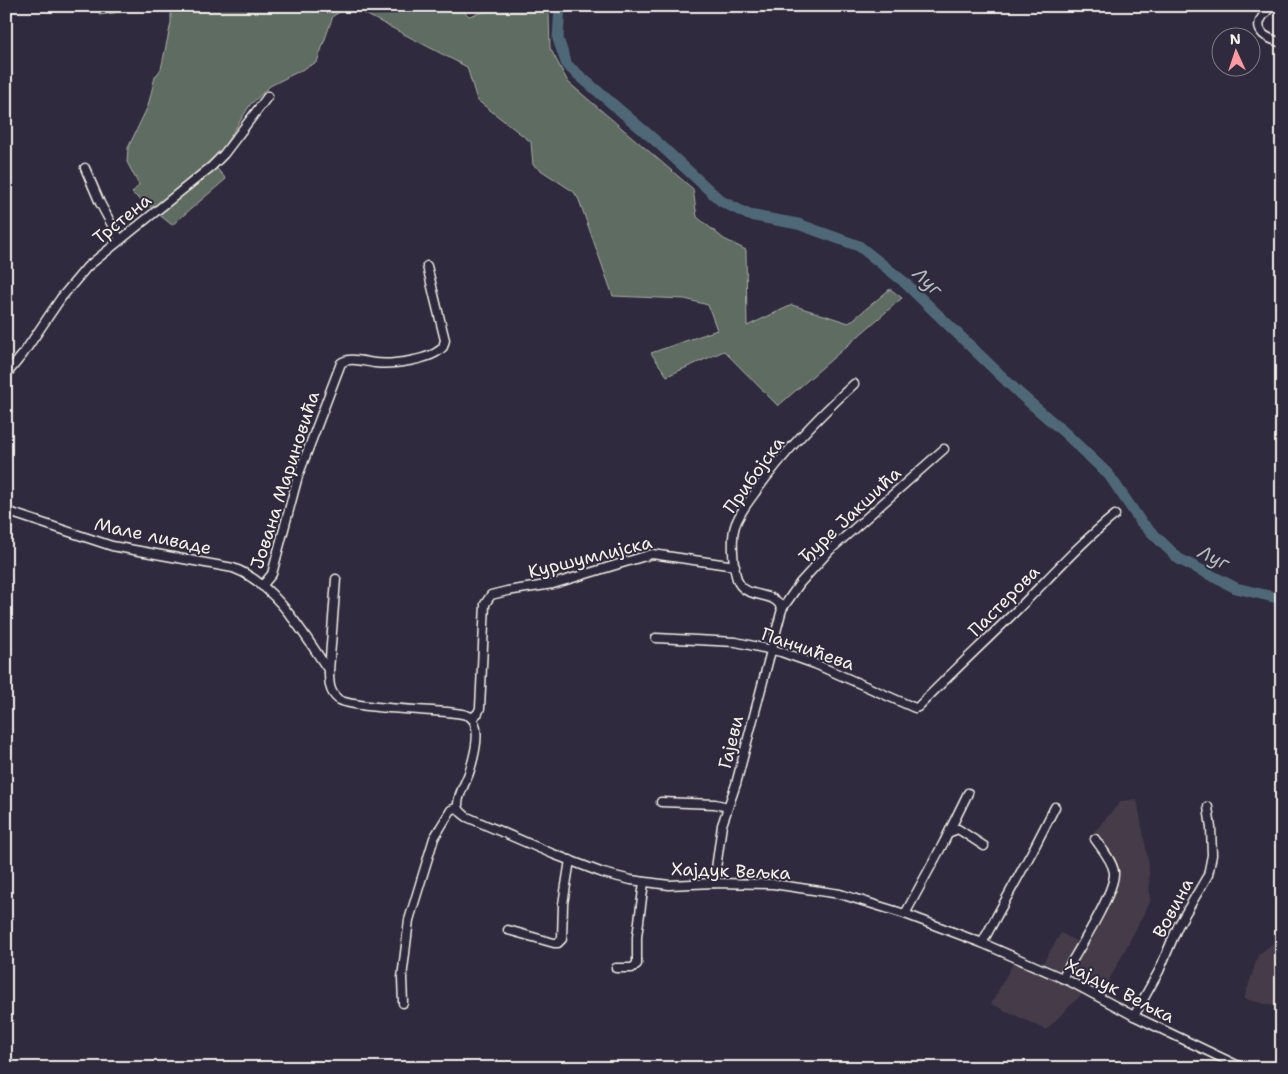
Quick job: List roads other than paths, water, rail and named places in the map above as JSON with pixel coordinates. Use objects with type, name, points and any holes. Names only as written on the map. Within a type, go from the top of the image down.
[{"type":"street","points":[[1272,6],[1261,19],[1260,29],[1263,35],[1282,43]]},
{"type":"street","name":"Трстена","points":[[6,375],[87,267],[212,166],[224,154],[268,96]]},
{"type":"street","points":[[85,168],[100,203],[120,240]]},
{"type":"street","name":"Јована Мариновића","points":[[262,586],[272,574],[298,476],[340,363],[347,360],[377,363],[401,362],[437,352],[443,347],[443,332],[427,266]]},
{"type":"street","name":"Прибојска","points":[[782,608],[774,600],[744,590],[738,580],[735,566],[734,529],[752,497],[798,440],[854,384]]},
{"type":"street","name":"Ђуре Јакшића","points":[[782,608],[800,583],[829,551],[944,449]]},
{"type":"street","name":"Мале ливаде","points":[[6,511],[112,546],[240,570],[262,586]]},
{"type":"street","name":"Пастерова","points":[[915,708],[1009,618],[1077,549],[1115,515]]},
{"type":"street","name":"Куршумлијска","points":[[472,718],[478,713],[480,708],[485,604],[491,595],[553,584],[652,554],[735,566]]},
{"type":"street","points":[[336,579],[329,685],[338,699],[354,704],[465,714],[472,718],[476,724],[477,734],[470,770],[458,806],[451,810],[434,838],[409,920],[402,978],[403,1003]]},
{"type":"street","points":[[262,586],[297,625],[329,671]]},
{"type":"street","name":"Гајеви","points":[[714,883],[722,825],[736,784],[782,608]]},
{"type":"street","name":"Панчићева","points":[[656,638],[736,642],[786,653],[915,708]]},
{"type":"street","points":[[905,914],[950,832],[968,793]]},
{"type":"street","points":[[661,802],[715,804],[728,807]]},
{"type":"street","name":"Хајдук Вељка","points":[[458,806],[460,812],[467,817],[603,873],[631,880],[669,885],[714,883],[773,884],[840,894],[905,914],[982,943],[1062,978],[1134,1016],[1243,1068]]},
{"type":"street","points":[[982,943],[1055,806]]},
{"type":"street","name":"Вовина","points":[[1134,1016],[1159,971],[1180,921],[1208,875],[1212,862],[1212,838],[1208,807]]},
{"type":"street","points":[[950,832],[958,829],[984,846]]},
{"type":"street","points":[[1062,978],[1084,940],[1113,881],[1112,864],[1095,838]]},
{"type":"street","points":[[508,930],[554,943],[558,943],[562,939],[562,904],[570,860]]},
{"type":"street","points":[[616,968],[632,968],[637,964],[637,937],[644,882]]},
{"type":"waterway","name":"Луг","points":[[560,6],[558,39],[567,65],[657,142],[721,201],[749,215],[798,224],[859,246],[903,281],[1020,394],[1109,475],[1141,522],[1179,559],[1236,588],[1282,599]]}]
